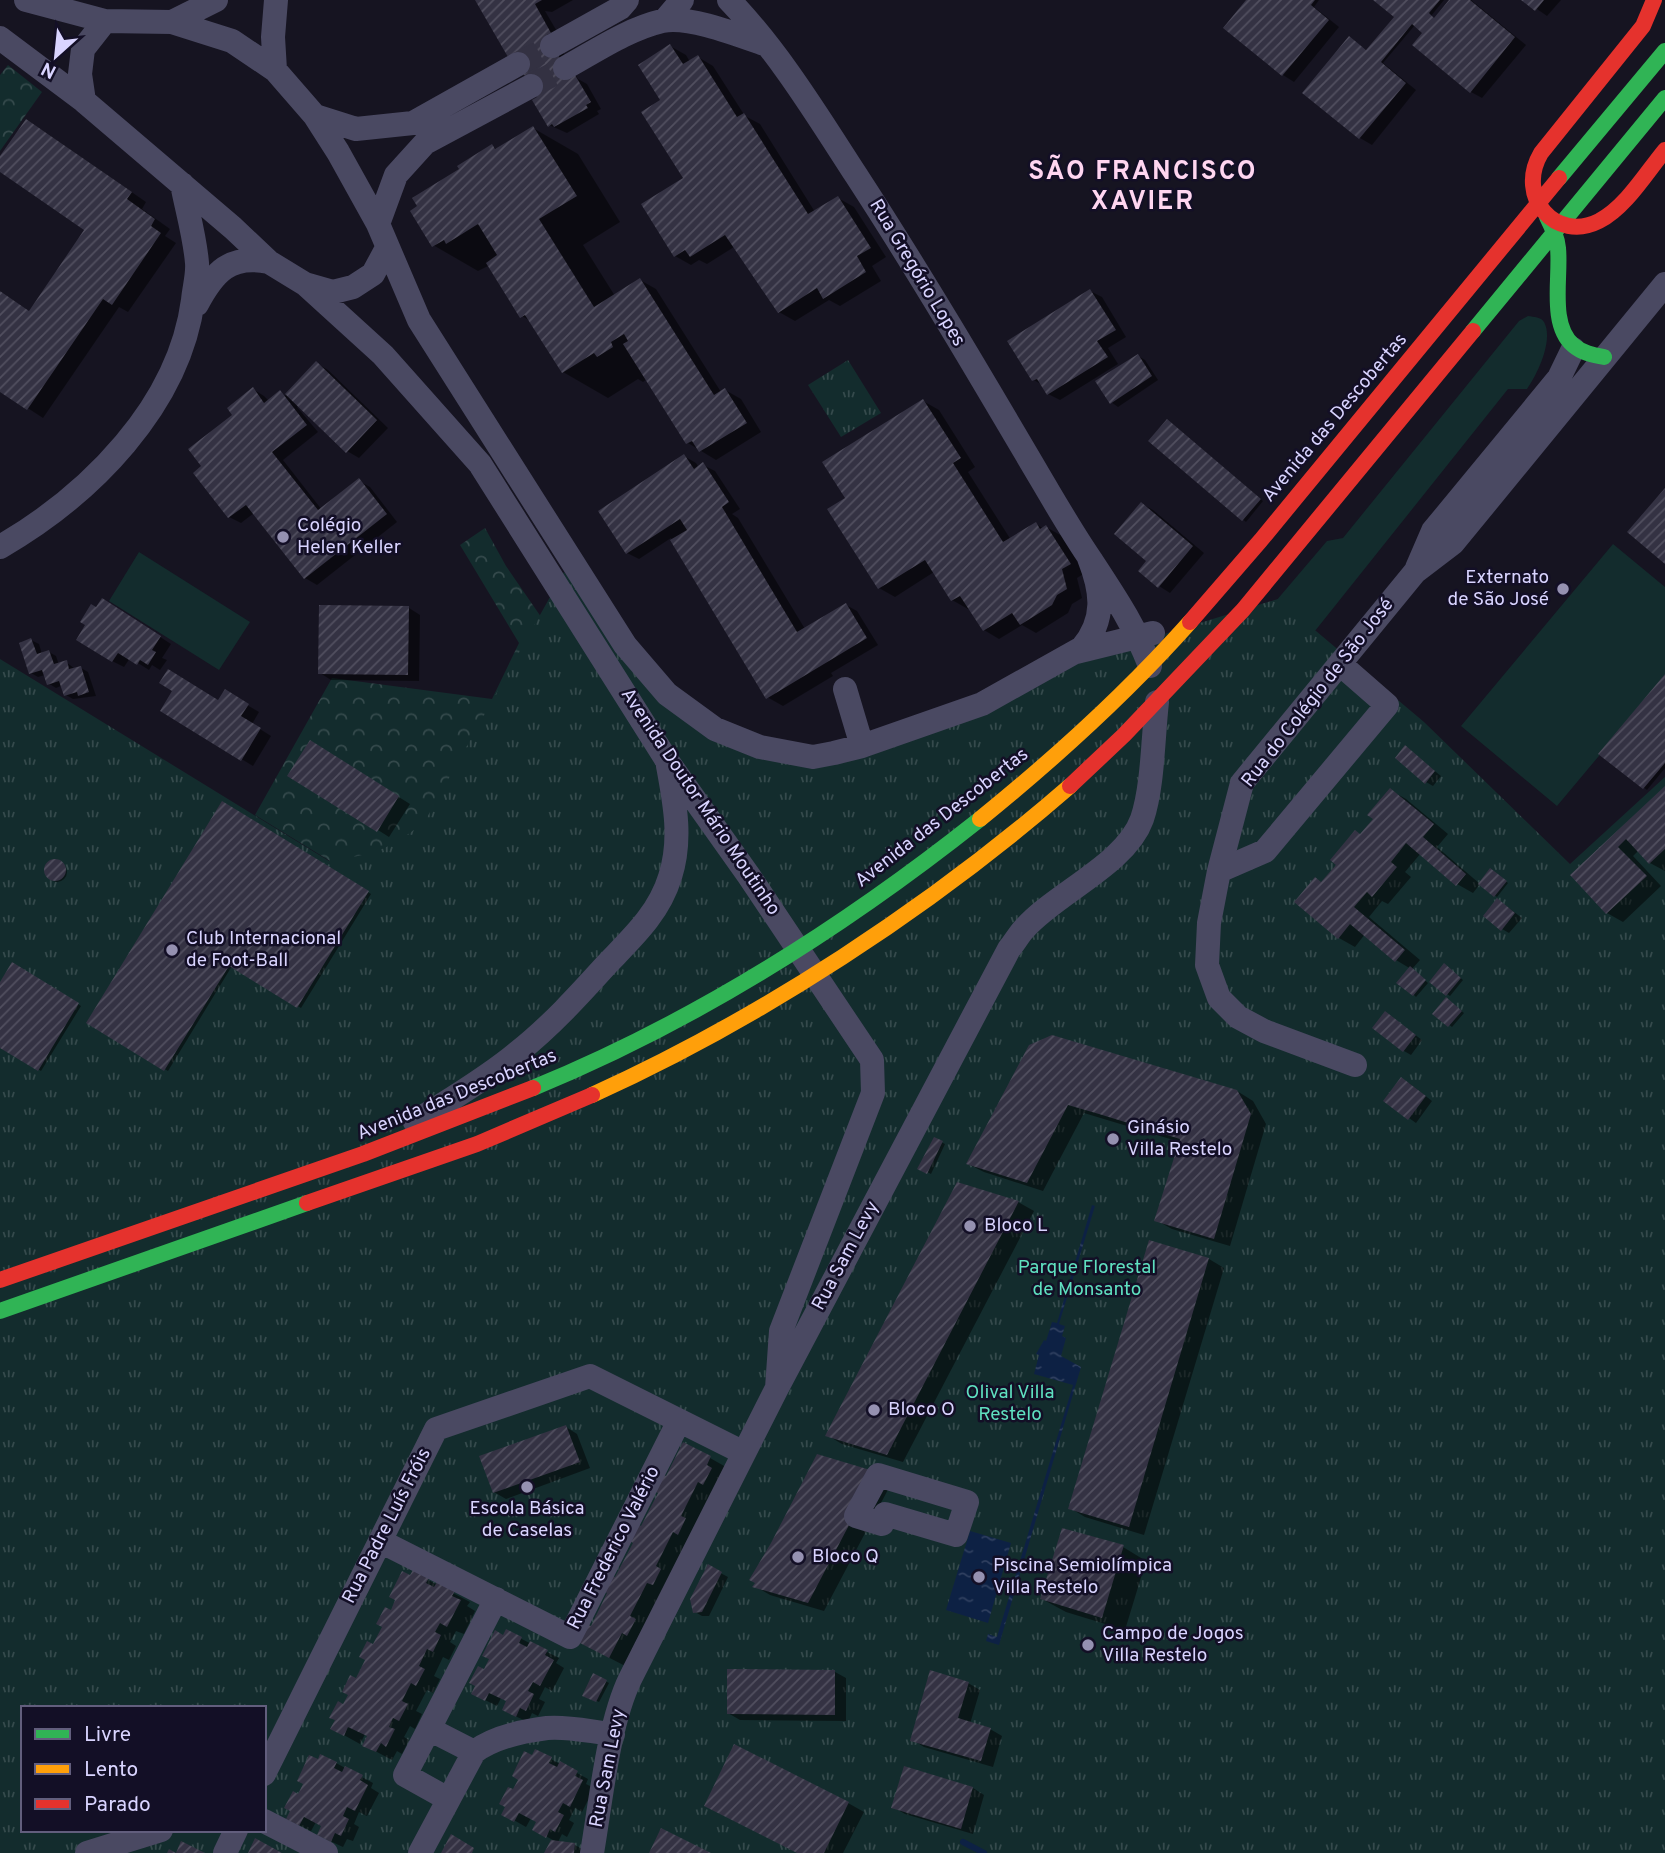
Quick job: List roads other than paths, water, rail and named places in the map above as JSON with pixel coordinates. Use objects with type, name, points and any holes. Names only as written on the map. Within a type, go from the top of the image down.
[{"type":"main road","points":[[1604,357],[1588,356],[1573,349],[1564,337],[1558,306],[1558,228],[1541,209],[1533,192],[1531,178],[1541,153],[1643,26],[1654,0]]},
{"type":"main road","points":[[1643,26],[1665,22]]},
{"type":"main road","name":"Avenida das Descobertas","points":[[0,1280],[112,1239],[372,1152],[461,1119],[604,1057],[713,1000],[799,948],[889,888],[958,836],[1063,748],[1150,666],[1231,577],[1541,209],[1665,51]]},
{"type":"main road","points":[[0,1311],[444,1157],[534,1121],[717,1032],[816,974],[907,913],[1033,817],[1084,772],[1157,702],[1202,650],[1243,610],[1665,98]]},
{"type":"main road","points":[[1558,228],[1589,225],[1601,220],[1665,150]]},
{"type":"main road","points":[[1538,301],[1558,306]]},
{"type":"main road","points":[[1480,322],[1518,303]]},
{"type":"main road","points":[[1150,666],[1157,702]]},
{"type":"street","name":"Avenida Doutor Mário Moutinho","points":[[26,0],[105,21],[172,22],[232,41],[275,70],[314,116],[338,152],[378,224],[419,320],[625,645],[667,694],[715,729],[760,747],[813,757]]},
{"type":"street","points":[[172,22],[216,0]]},
{"type":"street","points":[[275,70],[273,37],[276,0]]},
{"type":"street","points":[[552,46],[620,8],[627,0]]},
{"type":"street","points":[[665,20],[682,0]]},
{"type":"street","name":"Rua Gregório Lopes","points":[[729,0],[769,46],[830,134],[919,273],[1089,558],[1124,609],[1150,666]]},
{"type":"street","points":[[565,68],[632,32],[665,20],[710,25],[769,46]]},
{"type":"street","points":[[84,101],[80,74],[83,50],[105,21]]},
{"type":"street","name":"Avenida Doutor Mário Moutinho","points":[[0,38],[84,101],[269,262],[305,284],[383,355],[480,464],[662,750],[799,948],[872,1060],[873,1093],[781,1331],[776,1388]]},
{"type":"street","points":[[314,116],[356,129],[414,123],[514,67],[526,89],[425,143],[396,175],[378,224]]},
{"type":"street","points":[[0,547],[39,521],[117,454],[141,424],[164,388],[180,355],[190,317],[197,265],[182,184]]},
{"type":"street","name":"Avenida Doutor Mário Moutinho","points":[[305,284],[333,292],[353,288],[373,274],[387,247]]},
{"type":"street","points":[[190,317],[209,281],[230,264],[250,258],[269,262]]},
{"type":"street","name":"Rua do Colégio de São José","points":[[1355,1065],[1264,1031],[1238,1017],[1219,998],[1206,965],[1209,923],[1219,871],[1242,783],[1415,572],[1453,543],[1665,284]]},
{"type":"street","name":"Rua do Colégio de São José","points":[[1415,572],[1433,531],[1559,378],[1573,349]]},
{"type":"street","name":"Rua Gregório Lopes","points":[[813,757],[862,746],[982,704],[1082,648],[1100,613],[1101,599],[1097,578],[1089,558]]},
{"type":"street","name":"Rua Gregório Lopes","points":[[1072,654],[1139,638],[1175,625],[1197,612]]},
{"type":"street","points":[[1072,654],[1097,649],[1126,648],[1138,652],[1150,666]]},
{"type":"street","points":[[1219,871],[1265,851],[1387,705],[1340,664]]},
{"type":"street","points":[[845,689],[862,746]]},
{"type":"street","name":"Rua Sam Levy","points":[[592,1853],[613,1734],[624,1693],[776,1388],[1009,949],[1026,927],[1124,847],[1142,820],[1149,784],[1157,702]]},
{"type":"street","points":[[372,1152],[514,1056],[549,1027],[644,926],[671,877],[677,845],[676,814],[655,725],[663,711],[672,708],[683,710],[699,719]]},
{"type":"street","name":"Rua Padre Luís Fróis","points":[[266,1770],[436,1429],[590,1376],[744,1453]]},
{"type":"street","name":"Rua Frederico Valério","points":[[380,1541],[570,1637],[680,1421]]},
{"type":"street","points":[[448,1799],[405,1775],[496,1599]]},
{"type":"street","points":[[420,1853],[474,1752],[495,1740],[548,1728],[613,1734]]},
{"type":"street","points":[[429,1729],[474,1752]]},
{"type":"street","points":[[266,1822],[326,1853]]},
{"type":"street","points":[[87,1853],[155,1832]]},
{"type":"street","points":[[225,1853],[235,1832]]},
{"type":"water","points":[[1092,1205],[1095,1206],[1059,1324],[1065,1326],[1062,1336],[1066,1338],[1061,1356],[1081,1367],[999,1645],[986,1641],[988,1634],[997,1637],[1073,1385],[1034,1374],[1039,1355],[1036,1354],[1044,1340],[1046,1341],[1052,1322],[1057,1323]]},
{"type":"water","name":"Piscina Semiolímpica Villa Restelo","points":[[970,1531],[1011,1543],[988,1623],[946,1610]]},
{"type":"waterway","points":[[963,1842],[984,1853]]},
{"type":"tunnel","points":[[518,64],[552,46]]},
{"type":"tunnel","points":[[531,86],[565,68]]},
{"type":"place","name":"Colégio Helen Keller","points":[[283,537]]},
{"type":"place","name":"Externato de São José","points":[[1563,589]]},
{"type":"place","name":"Club Internacional de Foot-Ball","points":[[172,950]]},
{"type":"place","name":"Ginásio Villa Restelo","points":[[1113,1139]]},
{"type":"place","name":"Bloco L","points":[[970,1226]]},
{"type":"place","name":"Bloco O","points":[[874,1410]]},
{"type":"place","name":"Escola Básica de Caselas","points":[[527,1487]]},
{"type":"place","name":"Bloco Q","points":[[798,1557]]},
{"type":"place","name":"Piscina Semiolímpica Villa Restelo","points":[[979,1577]]},
{"type":"place","name":"Campo de Jogos Villa Restelo","points":[[1088,1645]]},
{"type":"district","name":"SÃO FRANCISCO XAVIER","points":[[1143,187]]},
{"type":"park label","name":"Parque Florestal de Monsanto","points":[[1087,1279]]},
{"type":"park label","name":"Olival Villa Restelo","points":[[1010,1404]]}]
